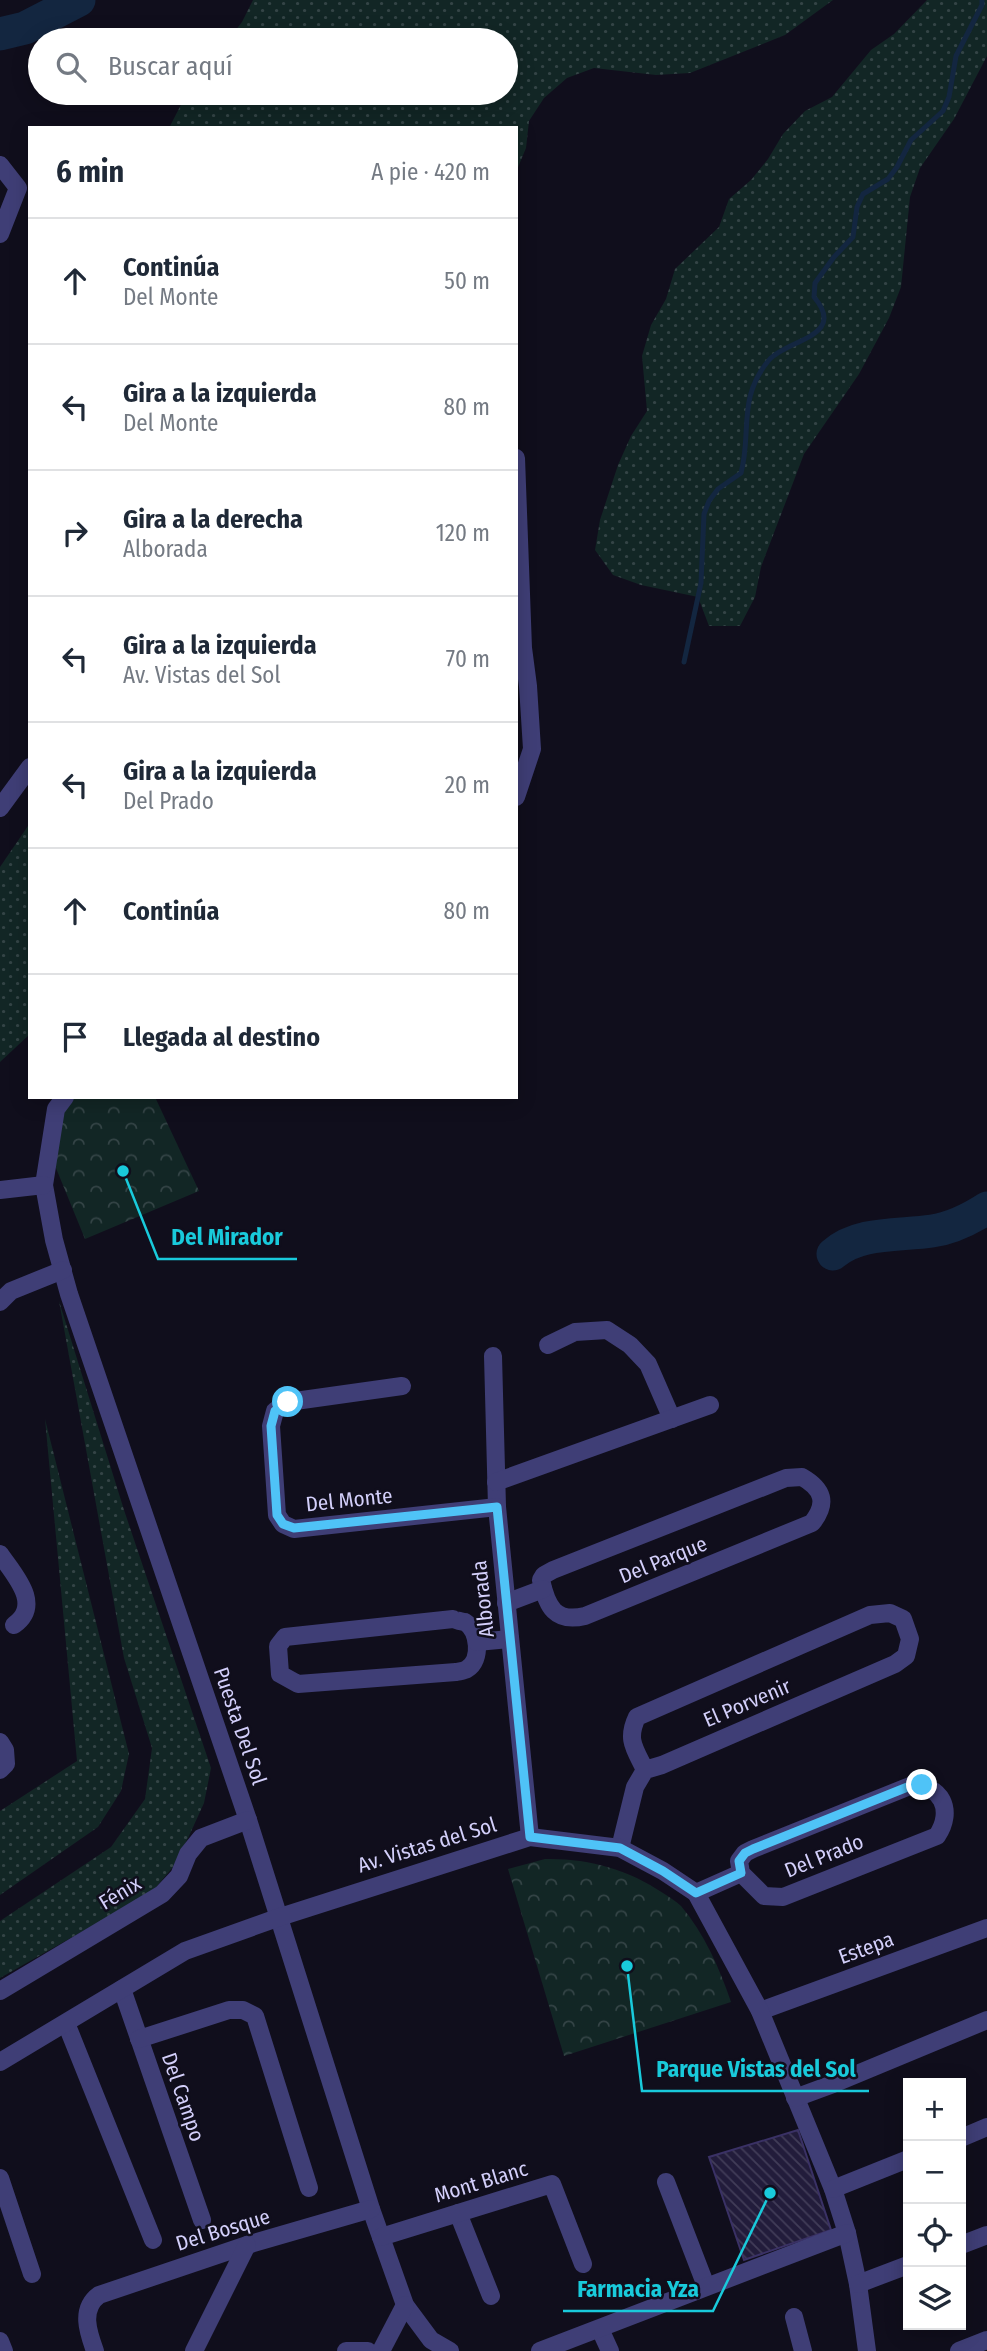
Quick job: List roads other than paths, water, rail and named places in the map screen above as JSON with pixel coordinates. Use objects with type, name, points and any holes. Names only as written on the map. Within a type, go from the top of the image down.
[{"type":"street","points":[[0,165],[18,188],[0,234]]},
{"type":"street","points":[[518,546],[520,650],[528,686],[532,749],[518,791]]},
{"type":"street","points":[[0,808],[28,770]]},
{"type":"street","name":"Puesta Del Sol","points":[[64,1099],[56,1109],[44,1185],[63,1270],[248,1820],[371,2209],[405,2305],[431,2340],[450,2351]]},
{"type":"street","points":[[0,1190],[44,1185]]},
{"type":"street","points":[[0,1302],[11,1292],[63,1270]]},
{"type":"street","points":[[548,1345],[575,1332],[607,1330],[630,1345],[648,1364],[673,1419]]},
{"type":"street","name":"Alborada","points":[[493,1356],[497,1507],[530,1837]]},
{"type":"street","name":"Del Monte","points":[[402,1386],[288,1402],[275,1411],[271,1426],[277,1515],[283,1524],[294,1528],[497,1507]]},
{"type":"street","points":[[496,1482],[710,1405]]},
{"type":"street","name":"Del Parque","points":[[802,1477],[815,1484],[822,1499],[821,1512],[812,1523],[585,1616],[574,1619],[561,1617],[551,1609],[543,1589],[541,1580],[553,1570],[786,1478],[802,1477]]},
{"type":"street","points":[[0,1554],[25,1591],[27,1606],[23,1618],[14,1625]]},
{"type":"street","points":[[506,1603],[543,1589]]},
{"type":"street","name":"El Porvenir","points":[[890,1613],[903,1619],[910,1639],[906,1656],[895,1664],[645,1770],[631,1742],[631,1729],[637,1717],[870,1615],[890,1613]]},
{"type":"street","name":"Alborada","points":[[453,1619],[465,1622],[477,1642],[477,1657],[469,1669],[456,1672],[298,1684],[280,1674],[278,1646],[285,1637],[453,1619]]},
{"type":"street","points":[[477,1642],[510,1639]]},
{"type":"street","points":[[0,1742],[5,1750],[6,1764],[0,1770]]},
{"type":"street","points":[[620,1848],[635,1787],[645,1770]]},
{"type":"street","name":"Del Prado","points":[[922,1785],[933,1789],[940,1798],[946,1816],[944,1826],[937,1836],[783,1897],[764,1896],[741,1873],[739,1861],[745,1853],[910,1786],[922,1785]]},
{"type":"street","name":"Fénix","points":[[0,1991],[162,1894],[179,1876],[188,1854],[201,1838],[248,1820]]},
{"type":"street","name":"Av. Vistas del Sol","points":[[0,2062],[185,1951],[280,1917],[530,1837],[620,1848],[663,1871],[696,1893],[760,2011],[833,2189],[847,2233],[858,2284],[867,2351]]},
{"type":"street","points":[[696,1893],[741,1873]]},
{"type":"street","name":"Estepa","points":[[760,2011],[987,1928]]},
{"type":"street","name":"Del Campo","points":[[122,1989],[202,2220]]},
{"type":"street","points":[[139,2039],[229,2010],[243,2010],[255,2015],[309,2188]]},
{"type":"street","points":[[795,2098],[987,2020]]},
{"type":"street","points":[[66,2022],[153,2240]]},
{"type":"street","points":[[966,2136],[987,2127]]},
{"type":"street","points":[[833,2189],[903,2161]]},
{"type":"street","points":[[0,2178],[32,2274]]},
{"type":"street","points":[[666,2182],[706,2286]]},
{"type":"street","name":"Mont Blanc","points":[[381,2237],[552,2184],[583,2264]]},
{"type":"street","name":"Del Bosque","points":[[95,2351],[87,2319],[92,2300],[99,2295],[247,2245],[371,2209]]},
{"type":"street","points":[[458,2213],[491,2296]]},
{"type":"street","points":[[540,2351],[847,2233]]},
{"type":"street","points":[[966,2243],[987,2235]]},
{"type":"street","points":[[194,2351],[247,2245]]},
{"type":"street","points":[[858,2284],[903,2267]]},
{"type":"street","points":[[382,2351],[405,2305]]},
{"type":"street","points":[[794,2317],[803,2351]]},
{"type":"street","points":[[600,2329],[610,2351]]},
{"type":"street","points":[[959,2351],[987,2340]]},
{"type":"street","points":[[0,2342],[4,2351]]},
{"type":"street","points":[[345,2351],[368,2351]]},
{"type":"waterway","points":[[0,34],[25,28],[79,0]]},
{"type":"waterway","points":[[684,662],[701,583],[704,514],[718,489],[741,473],[749,402],[759,374],[777,353],[811,336],[824,321],[823,310],[814,297],[815,283],[853,237],[857,207],[863,194],[888,179],[911,140],[943,111],[949,97],[956,56],[982,5],[982,0]]},
{"type":"waterway","points":[[833,1254],[855,1241],[867,1238],[947,1228],[987,1208]]},
{"type":"place","name":"Del Mirador","points":[[123,1171]]},
{"type":"place","name":"Parque Vistas del Sol","points":[[627,1966]]},
{"type":"place","name":"Farmacia Yza","points":[[770,2193]]}]
